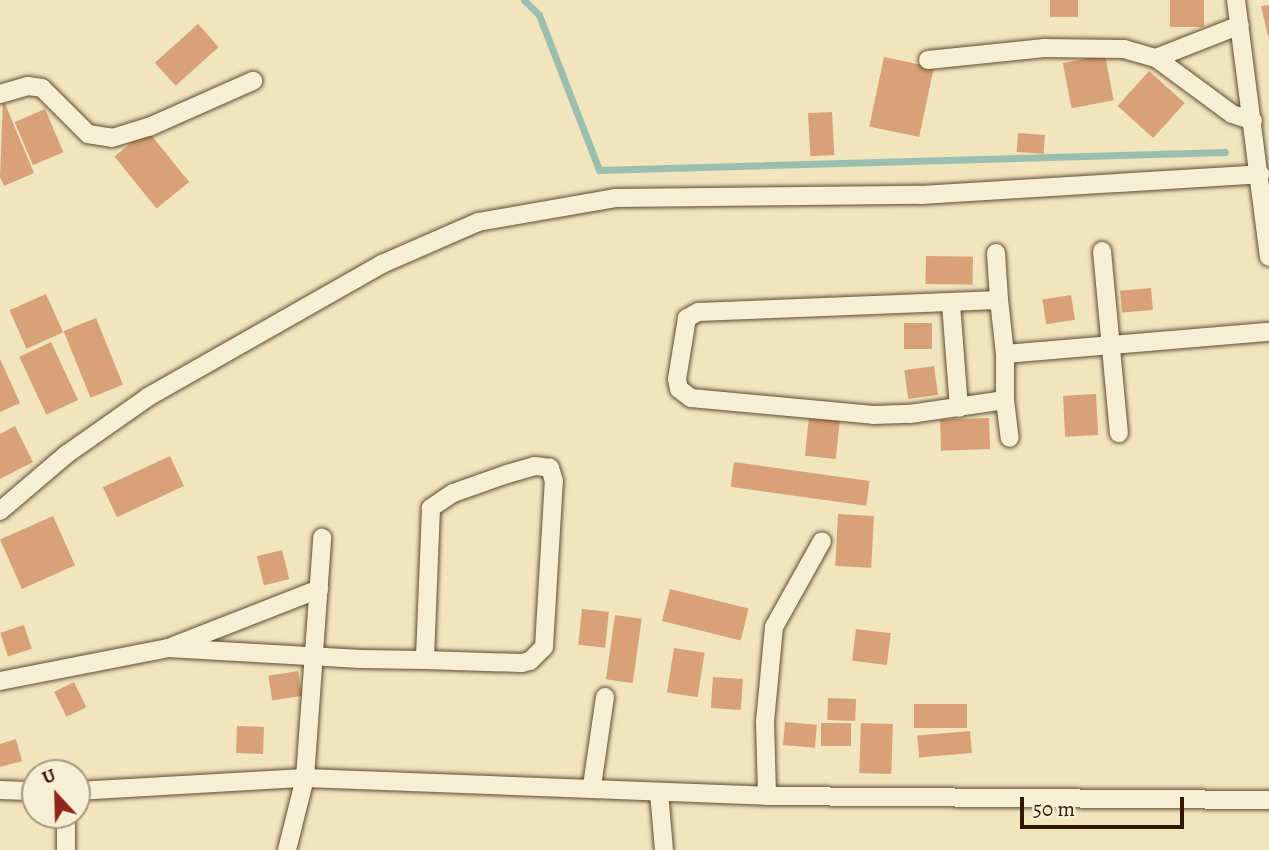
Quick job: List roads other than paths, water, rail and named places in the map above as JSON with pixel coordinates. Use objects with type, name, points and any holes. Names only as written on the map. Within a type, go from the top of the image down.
[{"type":"street","points":[[1236,0],[1253,121],[1263,162],[1269,257]]},
{"type":"street","points":[[1156,58],[1240,25]]},
{"type":"street","points":[[928,60],[1044,48],[1124,49],[1156,58],[1232,114],[1253,121]]},
{"type":"street","points":[[0,94],[28,86],[42,88],[88,134],[112,138],[149,127],[253,81]]},
{"type":"street","points":[[0,511],[76,446],[148,397],[382,264],[478,222],[615,198],[921,195],[1263,162]]},
{"type":"street","points":[[1102,251],[1119,433]]},
{"type":"street","points":[[996,253],[1005,354],[1005,400],[1010,438]]},
{"type":"street","points":[[999,300],[695,313],[687,320],[677,379],[679,389],[691,398],[873,415],[959,408],[1005,400]]},
{"type":"street","points":[[951,304],[959,408]]},
{"type":"street","points":[[1005,354],[1269,332]]},
{"type":"street","points":[[167,648],[316,656],[425,660],[522,663],[541,653],[554,481],[550,468],[535,466],[496,478],[453,493],[431,508],[425,660]]},
{"type":"street","points":[[287,850],[305,778],[316,656],[322,538]]},
{"type":"street","points":[[767,796],[765,722],[774,627],[822,541]]},
{"type":"street","points":[[0,681],[167,648],[320,589]]},
{"type":"street","points":[[592,786],[605,697]]},
{"type":"street","points":[[91,790],[305,778],[592,786],[659,792],[767,796],[1269,800]]},
{"type":"street","points":[[0,790],[21,791]]},
{"type":"street","points":[[659,792],[664,850]]},
{"type":"street","points":[[66,829],[66,850]]},
{"type":"waterway","points":[[524,0],[539,15],[599,170],[1225,152]]}]
